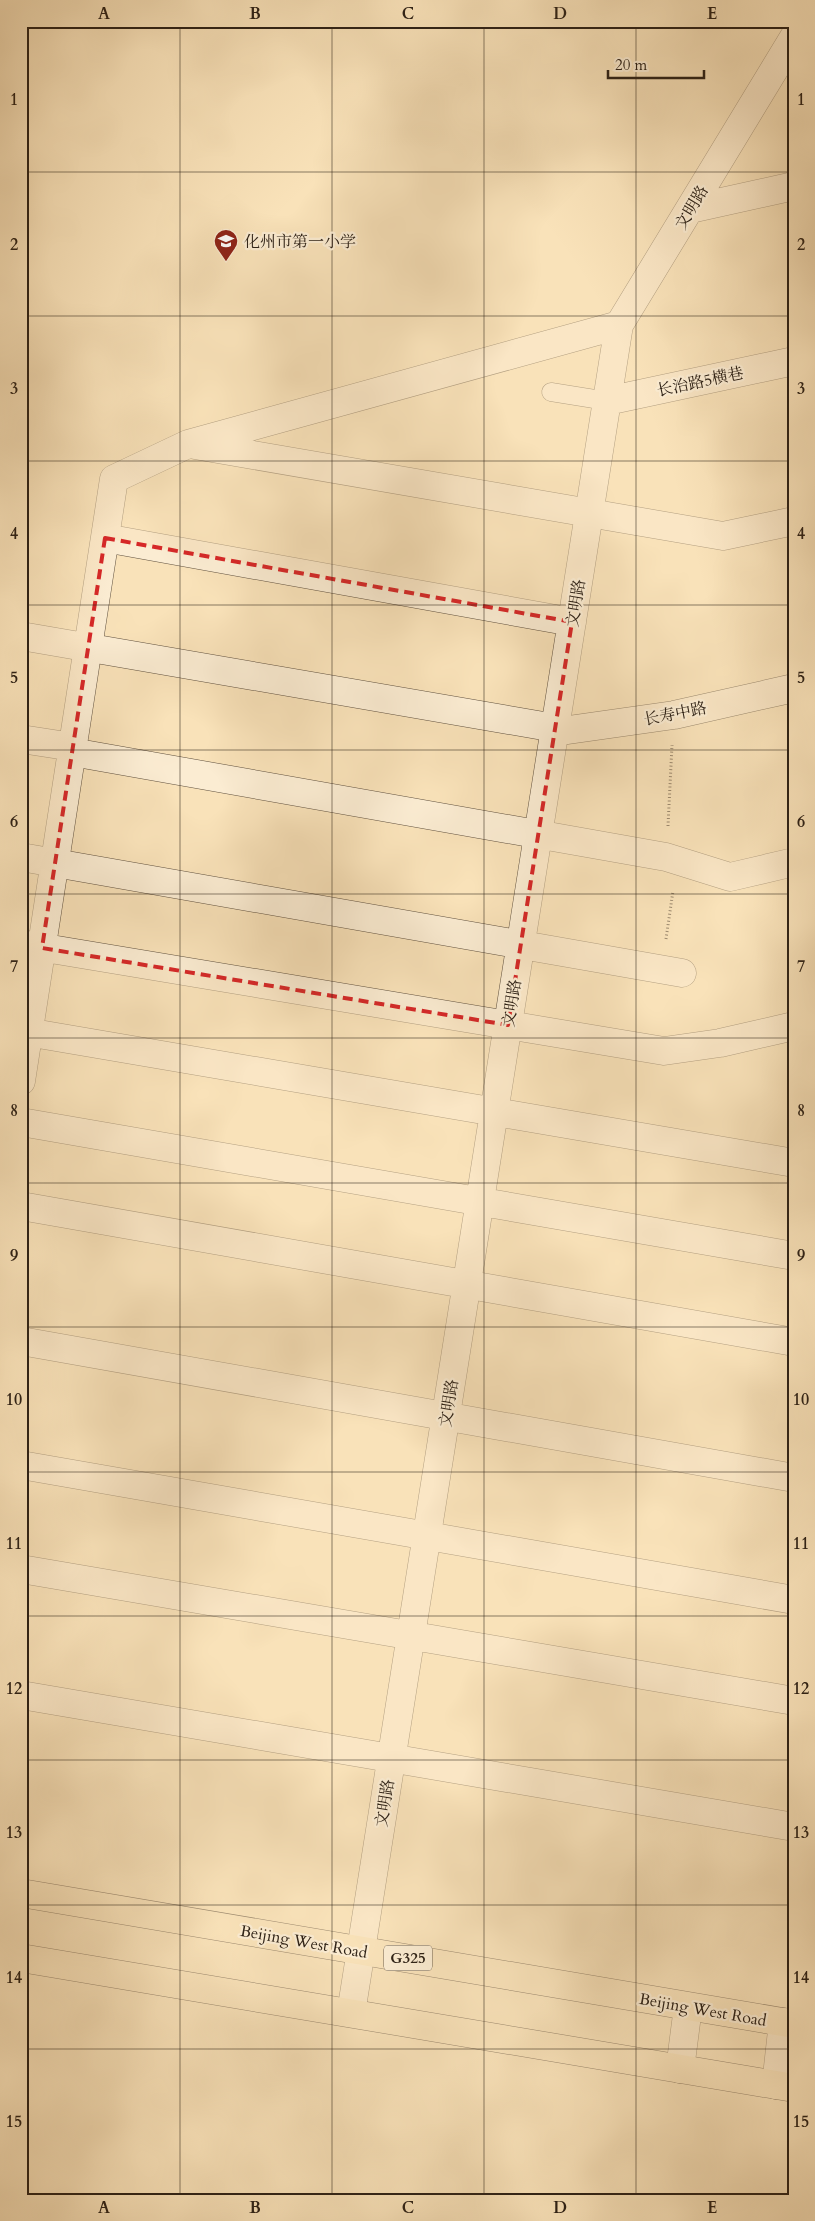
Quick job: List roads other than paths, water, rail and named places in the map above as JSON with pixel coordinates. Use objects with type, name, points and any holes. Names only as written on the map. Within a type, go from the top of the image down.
[{"type":"highway","name":"Beijing West Road","points":[[21,1893],[788,2023]]},
{"type":"highway","points":[[21,1958],[785,2087]]},
{"type":"street","name":"文明路","points":[[351,2014],[619,325],[794,37]]},
{"type":"street","points":[[690,208],[794,186]]},
{"type":"street","points":[[21,1081],[32,946],[55,862],[114,479],[188,444],[619,325]]},
{"type":"street","name":"长治路5横巷","points":[[607,401],[794,361]]},
{"type":"street","points":[[188,444],[723,536],[794,521]]},
{"type":"street","points":[[105,538],[572,622]]},
{"type":"street","name":"长寿中路","points":[[21,636],[555,730],[674,715],[794,688]]},
{"type":"street","points":[[21,739],[672,859],[730,877],[794,862]]},
{"type":"street","points":[[21,857],[671,971]]},
{"type":"street","points":[[32,946],[664,1051],[720,1043],[794,1026]]},
{"type":"street","points":[[25,1032],[794,1163]]},
{"type":"street","points":[[21,1122],[794,1256]]},
{"type":"street","points":[[21,1206],[794,1342]]},
{"type":"street","points":[[21,1341],[794,1478]]},
{"type":"street","points":[[21,1465],[794,1600]]},
{"type":"street","points":[[21,1569],[794,1701]]},
{"type":"street","points":[[21,1695],[794,1827]]},
{"type":"street","points":[[680,2069],[688,2007]]},
{"type":"street","points":[[785,2087],[788,2023]]},
{"type":"lane","points":[[552,392],[607,401]]},
{"type":"place","name":"化州市第一小学","points":[[226,262]]}]
